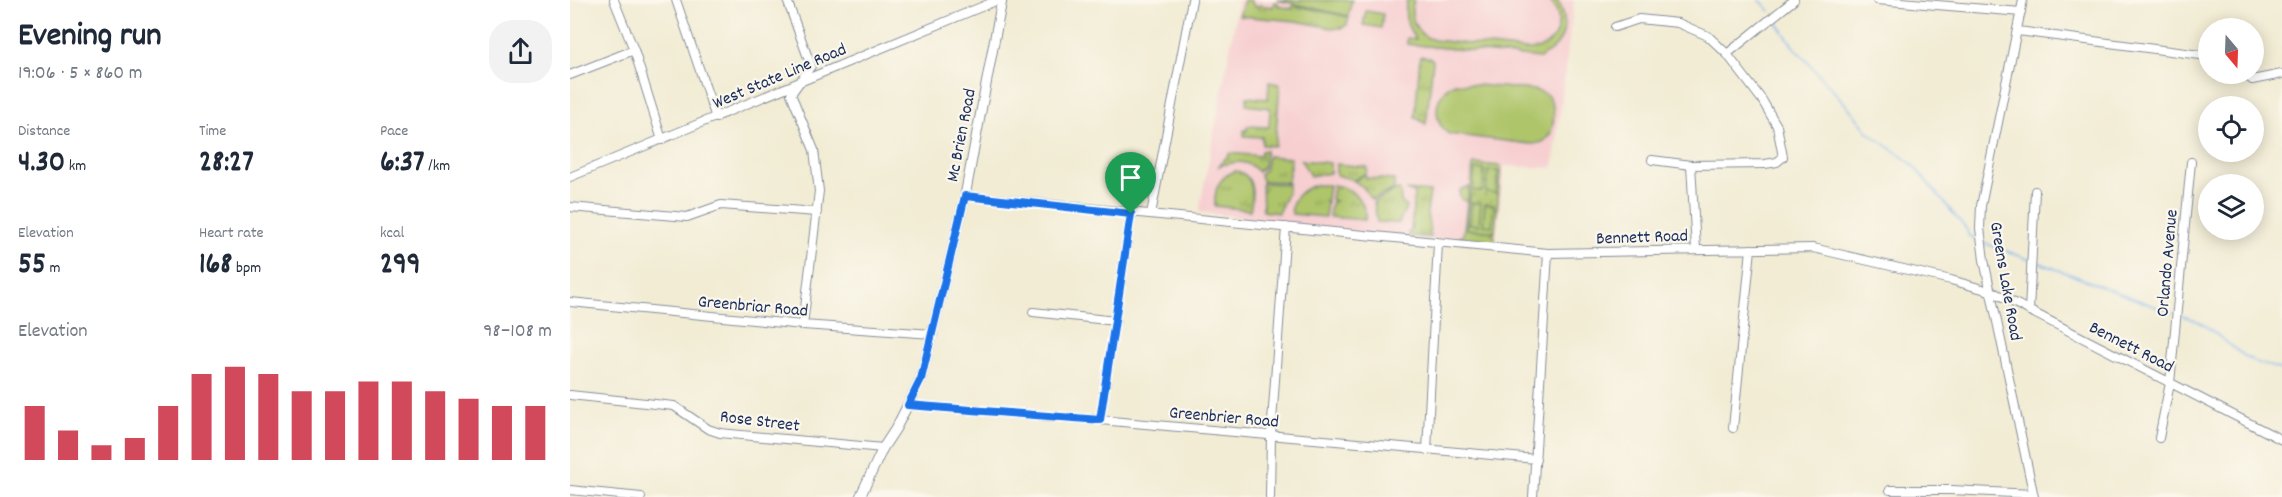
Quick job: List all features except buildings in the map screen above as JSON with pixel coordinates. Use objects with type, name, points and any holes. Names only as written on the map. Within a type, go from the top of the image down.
[{"type":"main road","name":"Mc Brien Road","points":[[860,497],[883,448],[921,379],[965,196],[1000,11],[1000,0]]},
{"type":"street","points":[[614,0],[634,50],[662,140]]},
{"type":"street","points":[[676,0],[716,118]]},
{"type":"street","points":[[787,0],[811,66],[791,94],[814,150],[817,168],[817,212],[802,325]]},
{"type":"street","name":"West State Line Road","points":[[570,177],[1000,0]]},
{"type":"street","points":[[1151,214],[1192,0]]},
{"type":"street","points":[[1727,54],[1793,0]]},
{"type":"street","points":[[1877,0],[2021,12]]},
{"type":"street","name":"Greens Lake Road","points":[[2023,0],[1981,206],[1981,238],[2033,496]]},
{"type":"street","points":[[1615,27],[1639,19],[1678,23],[1708,36],[1727,54],[1762,100],[1777,126],[1783,158],[1766,164],[1691,165],[1652,160]]},
{"type":"street","points":[[2018,31],[2198,55]]},
{"type":"street","points":[[570,75],[634,50]]},
{"type":"street","points":[[2264,78],[2282,74]]},
{"type":"street","name":"Orlando Avenue","points":[[2159,438],[2170,383],[2191,162]]},
{"type":"street","points":[[1691,165],[1696,249]]},
{"type":"street","points":[[2029,311],[2035,190]]},
{"type":"street","name":"Bennett Road","points":[[965,196],[1548,253],[1813,248],[1970,284],[1993,292],[2282,440]]},
{"type":"street","points":[[570,207],[687,217],[721,205],[817,212]]},
{"type":"street","points":[[1100,420],[1131,214]]},
{"type":"street","points":[[1270,497],[1286,227]]},
{"type":"street","points":[[1427,450],[1438,244]]},
{"type":"street","points":[[1733,428],[1751,249]]},
{"type":"street","points":[[1533,497],[1548,253]]},
{"type":"street","name":"Greenbriar Road","points":[[570,302],[802,325],[933,334]]},
{"type":"street","points":[[1033,312],[1116,321]]},
{"type":"street","name":"Rose Street","points":[[570,395],[674,406],[708,429],[720,433],[883,448]]},
{"type":"street","name":"Greenbrier Road","points":[[908,405],[1536,459]]},
{"type":"street","points":[[570,490],[641,497]]},
{"type":"street","points":[[1890,490],[1952,490],[2033,496]]},
{"type":"shaded area","points":[[1239,0],[1574,0],[1553,168],[1504,166],[1495,245],[1409,238],[1199,212]]},
{"type":"green space","points":[[1244,0],[1250,0],[1255,7],[1260,5],[1273,7],[1274,2],[1278,3],[1278,6],[1292,9],[1293,5],[1349,17],[1347,25],[1332,28],[1296,21],[1239,16]]},
{"type":"green space","points":[[1277,0],[1352,0],[1348,16]]},
{"type":"green space","points":[[1407,0],[1414,0],[1412,13],[1418,30],[1434,40],[1526,50],[1545,46],[1556,33],[1558,25],[1555,8],[1549,0],[1557,0],[1561,6],[1564,19],[1563,33],[1557,45],[1540,58],[1407,44],[1407,38],[1416,39],[1406,21]]},
{"type":"green space","points":[[1366,11],[1383,14],[1381,28],[1363,25]]},
{"type":"green space","points":[[1420,57],[1433,61],[1426,124],[1415,117]]},
{"type":"green space","points":[[1269,82],[1280,84],[1275,146],[1262,145],[1262,137],[1244,136],[1247,126],[1269,127],[1270,108],[1246,105],[1247,97],[1268,99]]},
{"type":"green space","points":[[1455,83],[1535,90],[1545,94],[1553,106],[1554,120],[1551,132],[1548,137],[1537,144],[1449,134],[1439,122],[1437,107],[1443,93]]},
{"type":"green space","points":[[1266,150],[1264,166],[1258,172],[1250,165],[1240,162],[1219,166],[1230,153],[1260,156],[1261,151]]},
{"type":"green space","points":[[1268,156],[1291,158],[1288,182],[1262,181],[1260,175],[1266,167]]},
{"type":"green space","points":[[1301,160],[1330,163],[1330,173],[1310,176]]},
{"type":"green space","points":[[1336,164],[1367,167],[1366,173],[1354,180],[1336,175]]},
{"type":"green space","points":[[1473,164],[1501,166],[1495,232],[1467,229]]},
{"type":"green space","points":[[1475,169],[1484,170],[1483,191],[1473,191]]},
{"type":"green space","points":[[1236,171],[1246,176],[1251,186],[1250,210],[1215,206],[1215,194],[1219,184],[1225,176]]},
{"type":"green space","points":[[1488,171],[1498,171],[1496,193],[1486,192]]},
{"type":"green space","points":[[1365,174],[1366,178],[1394,180],[1394,189],[1372,200],[1363,187],[1354,181]]},
{"type":"green space","points":[[1262,183],[1288,184],[1288,192],[1278,213],[1263,211]]},
{"type":"green space","points":[[1316,185],[1329,185],[1327,200],[1323,201],[1327,202],[1325,217],[1292,214],[1293,204],[1298,195]]},
{"type":"green space","points":[[1333,185],[1340,186],[1356,196],[1363,207],[1365,220],[1329,217],[1331,203],[1335,201],[1331,200]]},
{"type":"green space","points":[[1469,187],[1466,229],[1494,232],[1494,244],[1458,241],[1459,237],[1463,236],[1467,202],[1461,199],[1459,193],[1461,189]]},
{"type":"green space","points":[[1400,190],[1401,201],[1406,207],[1399,223],[1377,222],[1374,202],[1393,191]]},
{"type":"green space","points":[[1406,190],[1430,192],[1427,213],[1431,237],[1409,236],[1414,193]]},
{"type":"green space","points":[[1472,203],[1481,203],[1479,225],[1470,224]]},
{"type":"green space","points":[[1485,204],[1494,205],[1492,226],[1483,225]]},
{"type":"waterway","points":[[1760,0],[1770,11]]},
{"type":"waterway","points":[[1776,21],[1793,46],[1868,132],[1912,164],[1967,230],[1968,235],[1980,241]]},
{"type":"waterway","points":[[1984,243],[2028,259]]},
{"type":"waterway","points":[[2035,261],[2172,313]]},
{"type":"waterway","points":[[2182,316],[2201,323],[2241,354],[2261,364],[2282,370]]},
{"type":"route","points":[[965,196],[1131,214],[1100,420],[908,405],[921,379],[965,196]]}]
